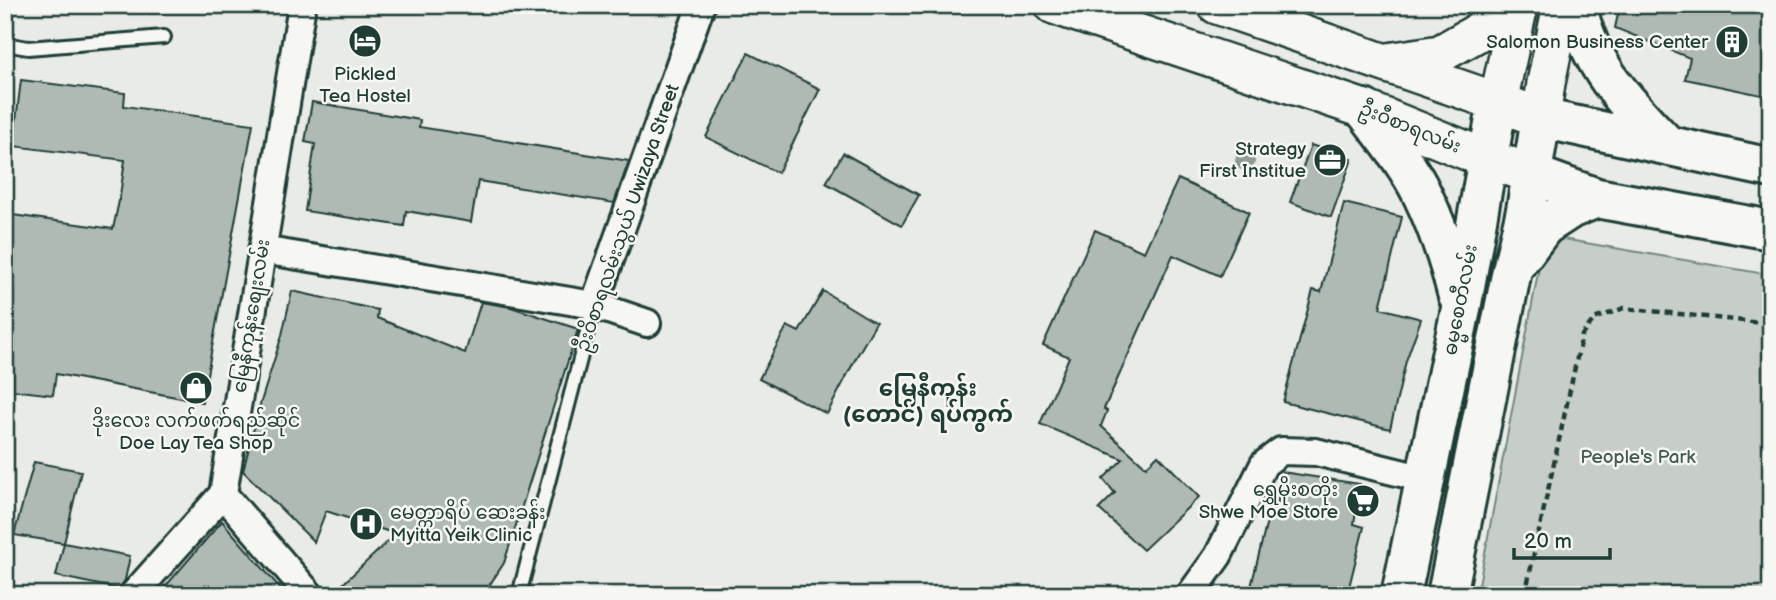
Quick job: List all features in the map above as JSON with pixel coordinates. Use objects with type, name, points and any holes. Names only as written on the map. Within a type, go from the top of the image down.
[{"type":"main road","name":"ဦးဝီစာရလမ်း","points":[[1054,5],[1364,109],[1487,159],[1597,198],[1771,230]]},
{"type":"main road","points":[[1217,5],[1541,118],[1771,168]]},
{"type":"main road","points":[[1382,63],[1440,54],[1475,34],[1499,16],[1505,5]]},
{"type":"main road","name":"ဓမ္မစေတီလမ်း","points":[[1401,595],[1461,309],[1487,159],[1519,5]]},
{"type":"main road","points":[[1447,595],[1526,210],[1546,83],[1562,5]]},
{"type":"main road","points":[[1577,5],[1589,47],[1610,82],[1667,145]]},
{"type":"main road","points":[[1364,109],[1397,153],[1421,192],[1448,256],[1461,309]]},
{"type":"main road","points":[[1512,270],[1544,226],[1570,209],[1597,198]]},
{"type":"street","name":"မြေနီကုန်းစျေးလမ်း","points":[[223,494],[303,5]]},
{"type":"street","name":"ဦးဝိစာရလမ်းသွယ် Uwizaya Street","points":[[594,305],[701,5]]},
{"type":"street","points":[[262,250],[594,305],[647,323]]},
{"type":"street","points":[[1190,595],[1217,556],[1264,464],[1281,451],[1316,452],[1425,479]]},
{"type":"street","points":[[134,595],[223,494],[310,595]]},
{"type":"lane","points":[[5,44],[28,48],[164,37]]},
{"type":"lane","name":"ဦးဝိစာရလမ်းသွယ် Uwizaya Street","points":[[519,595],[594,305]]},
{"type":"path","points":[[1525,595],[1582,334],[1594,318],[1623,308],[1771,324]]},
{"type":"green space","name":"People's Park","points":[[1545,236],[1771,275],[1771,595],[1477,595]]},
{"type":"building","name":"Salomon Business Center","points":[[1620,5],[1771,5],[1771,97],[1685,79],[1690,58],[1615,28]]},
{"type":"building","points":[[748,53],[820,89],[778,173],[706,137]]},
{"type":"building","points":[[21,80],[125,93],[124,106],[253,124],[202,402],[56,374],[53,395],[5,389],[5,214],[113,229],[125,160],[13,146]]},
{"type":"building","points":[[312,102],[420,120],[419,127],[629,161],[614,203],[478,181],[471,222],[406,211],[404,226],[305,211],[315,144],[305,142]]},
{"type":"building","points":[[1311,145],[1352,159],[1331,217],[1290,202]]},
{"type":"building","points":[[843,153],[919,195],[902,225],[826,183]]},
{"type":"building","points":[[1178,179],[1249,212],[1220,276],[1173,255],[1104,409],[1107,411],[1101,426],[1146,467],[1158,455],[1199,497],[1143,550],[1099,509],[1115,493],[1103,479],[1123,459],[1040,424],[1069,357],[1043,345],[1095,230],[1144,252]]},
{"type":"building","points":[[1344,203],[1402,217],[1380,308],[1421,319],[1406,361],[1390,429],[1283,402],[1313,290],[1321,292]]},
{"type":"building","points":[[292,291],[378,310],[377,318],[465,353],[481,302],[511,307],[578,329],[504,563],[483,595],[331,595],[396,534],[326,511],[314,542],[243,471]]},
{"type":"building","points":[[823,291],[876,323],[827,414],[759,379],[787,326],[799,332]]},
{"type":"building","points":[[34,462],[81,471],[64,543],[14,535]]},
{"type":"building","points":[[1282,472],[1360,484],[1354,524],[1364,527],[1347,595],[1249,595],[1271,505],[1277,506]]},
{"type":"building","points":[[222,521],[286,595],[158,595]]},
{"type":"building","points":[[64,543],[130,556],[125,580],[119,589],[56,576]]},
{"type":"place","name":"Pickled Tea Hostel","points":[[365,41]]},
{"type":"place","name":"Salomon Business Center","points":[[1732,42]]},
{"type":"place","name":"Strategy First Institue","points":[[1330,160]]},
{"type":"place","name":"ဒိုးလေး လက်ဖက်ရည်ဆိုင် Doe Lay Tea Shop","points":[[196,388]]},
{"type":"place","name":"ရွှေမိုးစတိုး Shwe Moe Store","points":[[1363,501]]},
{"type":"place","name":"မေတ္တာရိပ် ဆေးခန်း Myitta Yeik Clinic","points":[[366,524]]},
{"type":"district","name":"မြေနီကုန်း (တောင်) ရပ်ကွက်","points":[[928,402]]}]
